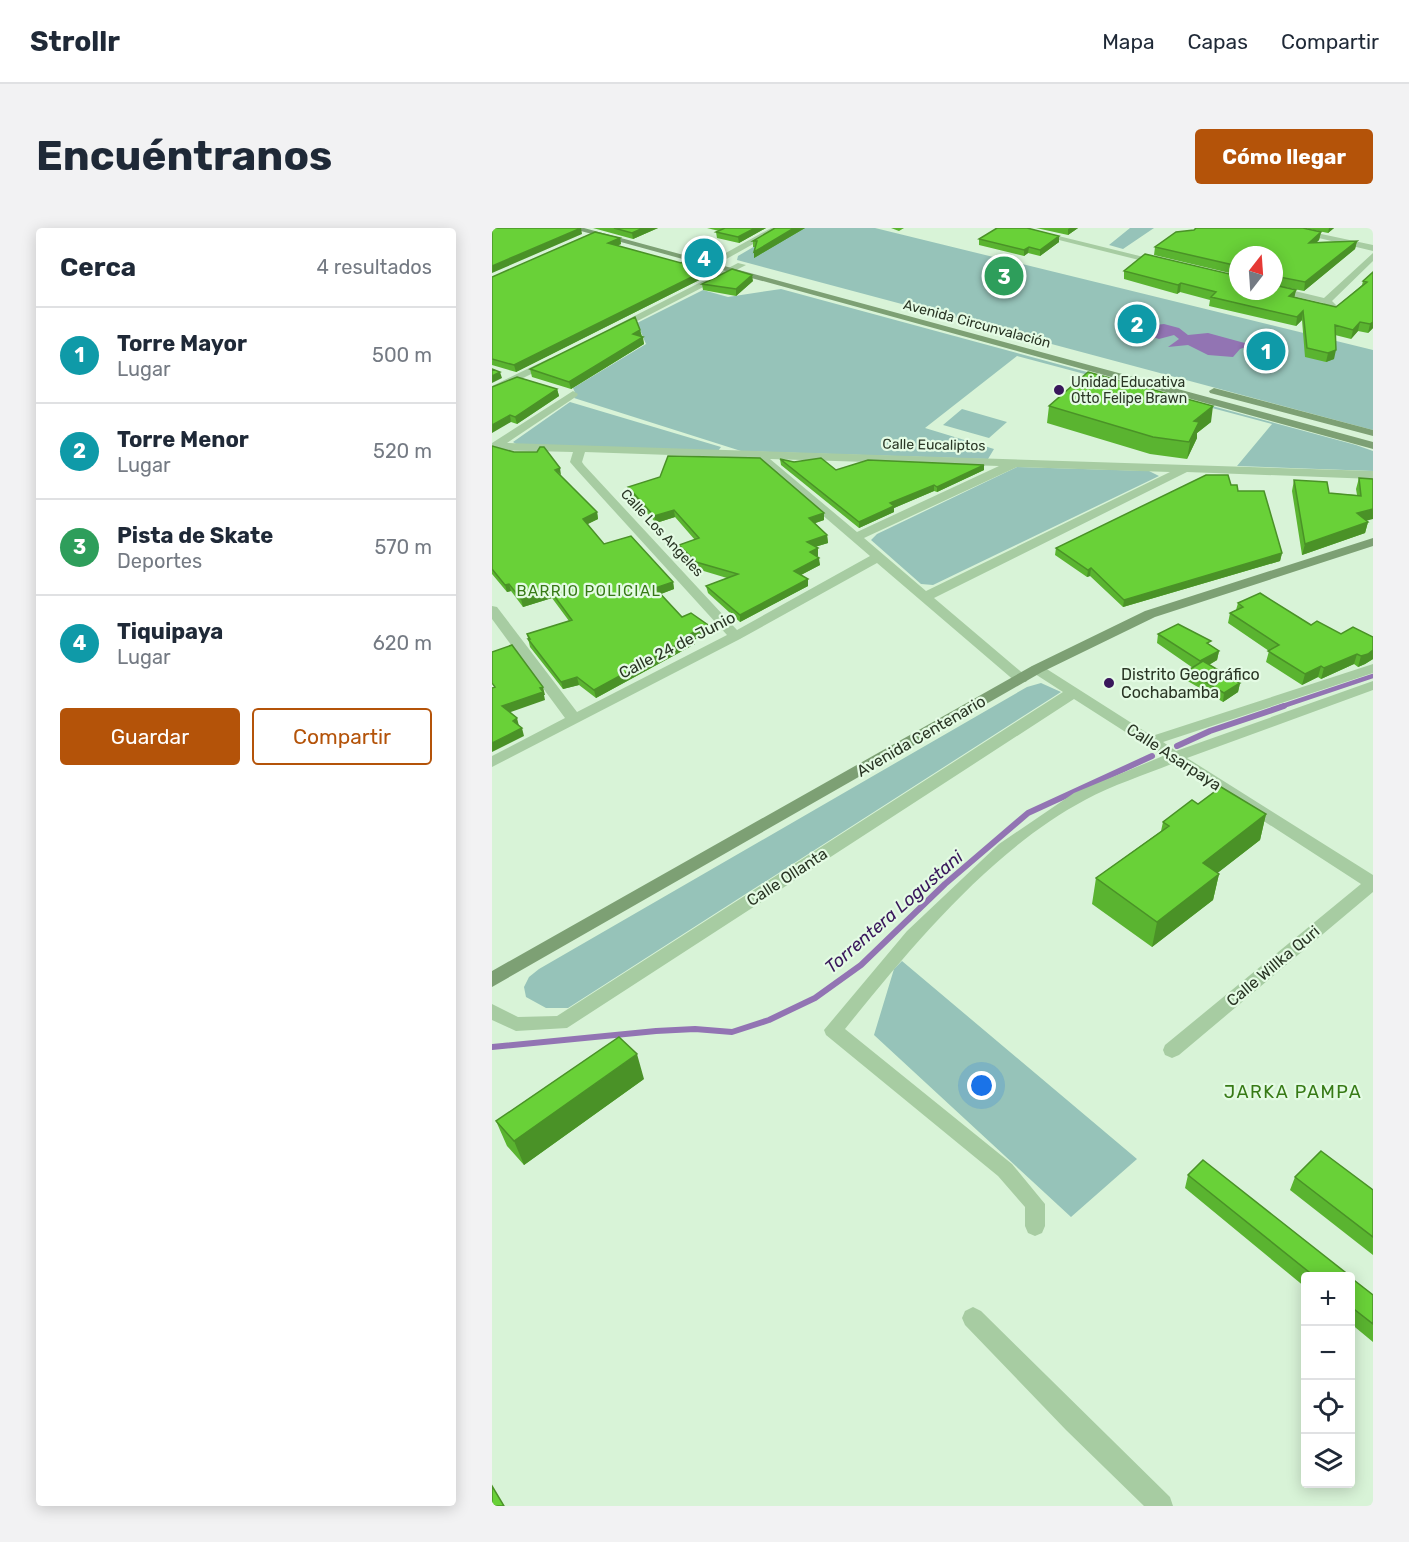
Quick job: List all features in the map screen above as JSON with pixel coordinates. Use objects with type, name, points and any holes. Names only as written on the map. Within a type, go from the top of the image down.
[{"type":"main road","name":"Avenida Circunvalación","points":[[574,228],[600,230],[741,265],[1373,433]]},
{"type":"main road","name":"Avenida Circunvalación","points":[[600,230],[730,271],[1373,446]]},
{"type":"main road","name":"Avenida Centenario","points":[[492,980],[1037,669],[1150,614],[1373,542]]},
{"type":"street","points":[[710,265],[778,228]]},
{"type":"street","points":[[1015,228],[1171,265]]},
{"type":"street","points":[[1281,228],[1373,248]]},
{"type":"street","points":[[574,243],[600,230]]},
{"type":"street","points":[[1326,301],[1373,256]]},
{"type":"street","points":[[607,332],[741,265]]},
{"type":"street","points":[[1283,291],[1326,301],[1335,309]]},
{"type":"street","points":[[492,390],[509,376],[555,358]]},
{"type":"street","points":[[509,376],[534,384]]},
{"type":"street","points":[[494,447],[573,394],[553,389]]},
{"type":"street","name":"Calle Eucaliptos","points":[[494,447],[1373,475]]},
{"type":"street","name":"Calle Los Angeles","points":[[580,449],[576,462],[579,467],[735,636]]},
{"type":"street","points":[[760,456],[1022,679]]},
{"type":"street","points":[[856,537],[1017,462]]},
{"type":"street","points":[[925,597],[1186,469]]},
{"type":"street","name":"Calle 24 de Junio","points":[[492,762],[735,636],[878,557]]},
{"type":"street","points":[[492,610],[574,719]]},
{"type":"street","points":[[1149,742],[1373,668]]},
{"type":"street","name":"Calle Asarpaya","points":[[1037,669],[1373,883]]},
{"type":"street","points":[[1035,1226],[1035,1204],[1005,1170],[833,1030],[887,963],[955,895],[1036,825],[1073,799],[1173,757],[1373,685]]},
{"type":"street","name":"Calle Ollanta","points":[[492,1011],[516,1024],[560,1023],[1074,692]]},
{"type":"street","name":"Calle Willka Quri","points":[[1172,1050],[1373,883]]},
{"type":"street","points":[[973,1318],[1074,1422],[1161,1506]]},
{"type":"shaded area","points":[[786,228],[875,228],[1373,350],[1373,430],[737,260],[738,256]]},
{"type":"shaded area","points":[[1130,228],[1154,228],[1123,249],[1109,245]]},
{"type":"shaded area","points":[[781,289],[1356,445],[1373,451],[1373,471],[1237,466],[1272,424],[1017,356],[925,428],[994,449],[988,459],[741,451],[574,398],[576,395],[573,388],[646,344],[637,323],[703,290],[728,297]]},
{"type":"shaded area","points":[[1164,324],[1179,328],[1188,335],[1208,333],[1252,345],[1240,349],[1233,357],[1208,355],[1188,345],[1168,347],[1179,339],[1174,335],[1159,339],[1144,334],[1155,325]]},
{"type":"shaded area","points":[[570,402],[721,447],[718,451],[516,444],[513,442]]},
{"type":"shaded area","points":[[962,409],[1007,422],[989,438],[943,425]]},
{"type":"shaded area","points":[[1017,467],[1149,471],[1159,476],[933,585],[921,584],[871,540],[877,534]]},
{"type":"shaded area","points":[[1041,683],[1061,692],[568,1008],[546,1008],[526,997],[524,987],[529,977],[539,969],[1027,687]]},
{"type":"shaded area","points":[[902,961],[1137,1159],[1071,1217],[874,1035],[894,969]]},
{"type":"building","points":[[492,228],[581,228],[492,266]]},
{"type":"building","points":[[614,228],[643,228],[632,233]]},
{"type":"building","points":[[725,228],[755,228],[738,237],[716,232]]},
{"type":"building","points":[[775,228],[794,228],[754,252],[757,241],[753,241]]},
{"type":"building","points":[[997,228],[1027,228],[1059,236],[1040,250],[1029,247],[1024,250],[979,239]]},
{"type":"building","points":[[1196,228],[1303,228],[1321,232],[1309,243],[1357,241],[1305,282],[1283,278],[1283,246],[1229,246],[1229,264],[1155,247],[1176,232]]},
{"type":"building","points":[[595,232],[620,238],[608,243],[681,263],[690,258],[716,265],[514,365],[492,359],[492,277]]},
{"type":"building","points":[[1145,254],[1229,274],[1229,300],[1283,300],[1283,287],[1296,290],[1289,296],[1336,307],[1367,282],[1363,281],[1373,272],[1373,322],[1370,324],[1360,322],[1353,330],[1335,325],[1336,350],[1328,353],[1307,348],[1303,311],[1297,317],[1211,297],[1216,292],[1124,271]]},
{"type":"building","points":[[732,269],[752,275],[736,289],[702,284]]},
{"type":"building","points":[[635,317],[640,330],[633,334],[643,337],[569,382],[530,369]]},
{"type":"building","points":[[492,369],[500,372],[492,376]]},
{"type":"building","points":[[1088,372],[1213,406],[1194,421],[1199,422],[1189,442],[1153,437],[1049,406]]},
{"type":"building","points":[[517,377],[557,389],[515,417],[510,415],[492,425],[492,387]]},
{"type":"building","points":[[492,446],[514,452],[537,452],[540,447],[544,447],[560,468],[555,470],[597,512],[583,519],[604,544],[631,536],[673,582],[655,588],[682,617],[691,613],[708,625],[690,634],[693,636],[594,690],[577,677],[561,682],[528,639],[530,639],[527,634],[572,620],[550,590],[521,599],[492,569]]},
{"type":"building","points":[[668,456],[760,458],[824,513],[809,518],[827,535],[807,542],[818,548],[810,552],[819,558],[794,571],[808,579],[740,615],[706,586],[738,574],[696,562],[679,545],[699,538],[674,510],[654,516],[628,487],[660,477]]},
{"type":"building","points":[[821,458],[836,470],[868,460],[984,465],[937,487],[934,485],[890,503],[894,506],[859,522],[780,459],[794,462]]},
{"type":"building","points":[[1206,475],[1228,475],[1231,485],[1237,485],[1238,491],[1264,491],[1282,553],[1124,600],[1091,568],[1088,570],[1056,548]]},
{"type":"building","points":[[1359,478],[1373,479],[1373,509],[1357,513],[1368,522],[1305,544],[1294,480],[1327,482],[1329,493],[1361,496]]},
{"type":"building","points":[[1260,593],[1311,625],[1317,621],[1341,634],[1353,627],[1373,637],[1373,650],[1368,654],[1361,656],[1357,654],[1324,668],[1321,666],[1305,674],[1268,651],[1279,645],[1230,613],[1243,607],[1238,603]]},
{"type":"building","points":[[1178,624],[1211,641],[1207,643],[1219,651],[1200,661],[1158,634]]},
{"type":"building","points":[[512,645],[543,687],[540,688],[543,692],[502,706],[517,718],[513,721],[522,728],[492,743],[492,688],[495,687],[492,683],[492,652]]},
{"type":"building","points":[[1203,661],[1240,683],[1224,693],[1187,671]]},
{"type":"building","points":[[1221,787],[1266,814],[1203,863],[1219,874],[1157,922],[1096,878],[1169,826],[1163,822],[1192,800],[1198,804]]},
{"type":"building","points":[[619,1037],[637,1054],[514,1141],[496,1121]]},
{"type":"building","points":[[1321,1151],[1373,1190],[1373,1237],[1295,1177]]},
{"type":"building","points":[[1203,1160],[1345,1272],[1309,1272],[1188,1175]]},
{"type":"building","points":[[1355,1281],[1373,1295],[1373,1324],[1355,1310]]},
{"type":"building","points":[[492,1486],[504,1506],[492,1506]]},
{"type":"waterway","name":"Torrentera Logustani","points":[[1280,707],[1373,676]]},
{"type":"waterway","name":"Torrentera Logustani","points":[[1177,746],[1210,731],[1284,706]]},
{"type":"waterway","name":"Torrentera Logustani","points":[[492,1047],[656,1031],[695,1029],[732,1032],[769,1020],[815,998],[861,965],[945,884],[1028,813],[1152,756]]},
{"type":"place","name":"Tiquipaya","points":[[704,258]]},
{"type":"place","name":"Pista de Skate","points":[[1004,276]]},
{"type":"place","name":"Torre Menor","points":[[1137,324]]},
{"type":"place","name":"Torre Mayor","points":[[1266,351]]},
{"type":"place","name":"Unidad Educativa Otto Felipe Brawn","points":[[1059,390]]},
{"type":"place","name":"Distrito Geográfico Cochabamba","points":[[1109,683]]},
{"type":"district","name":"BARRIO POLICIAL","points":[[589,591]]},
{"type":"district","name":"JARKA PAMPA","points":[[1293,1092]]}]
